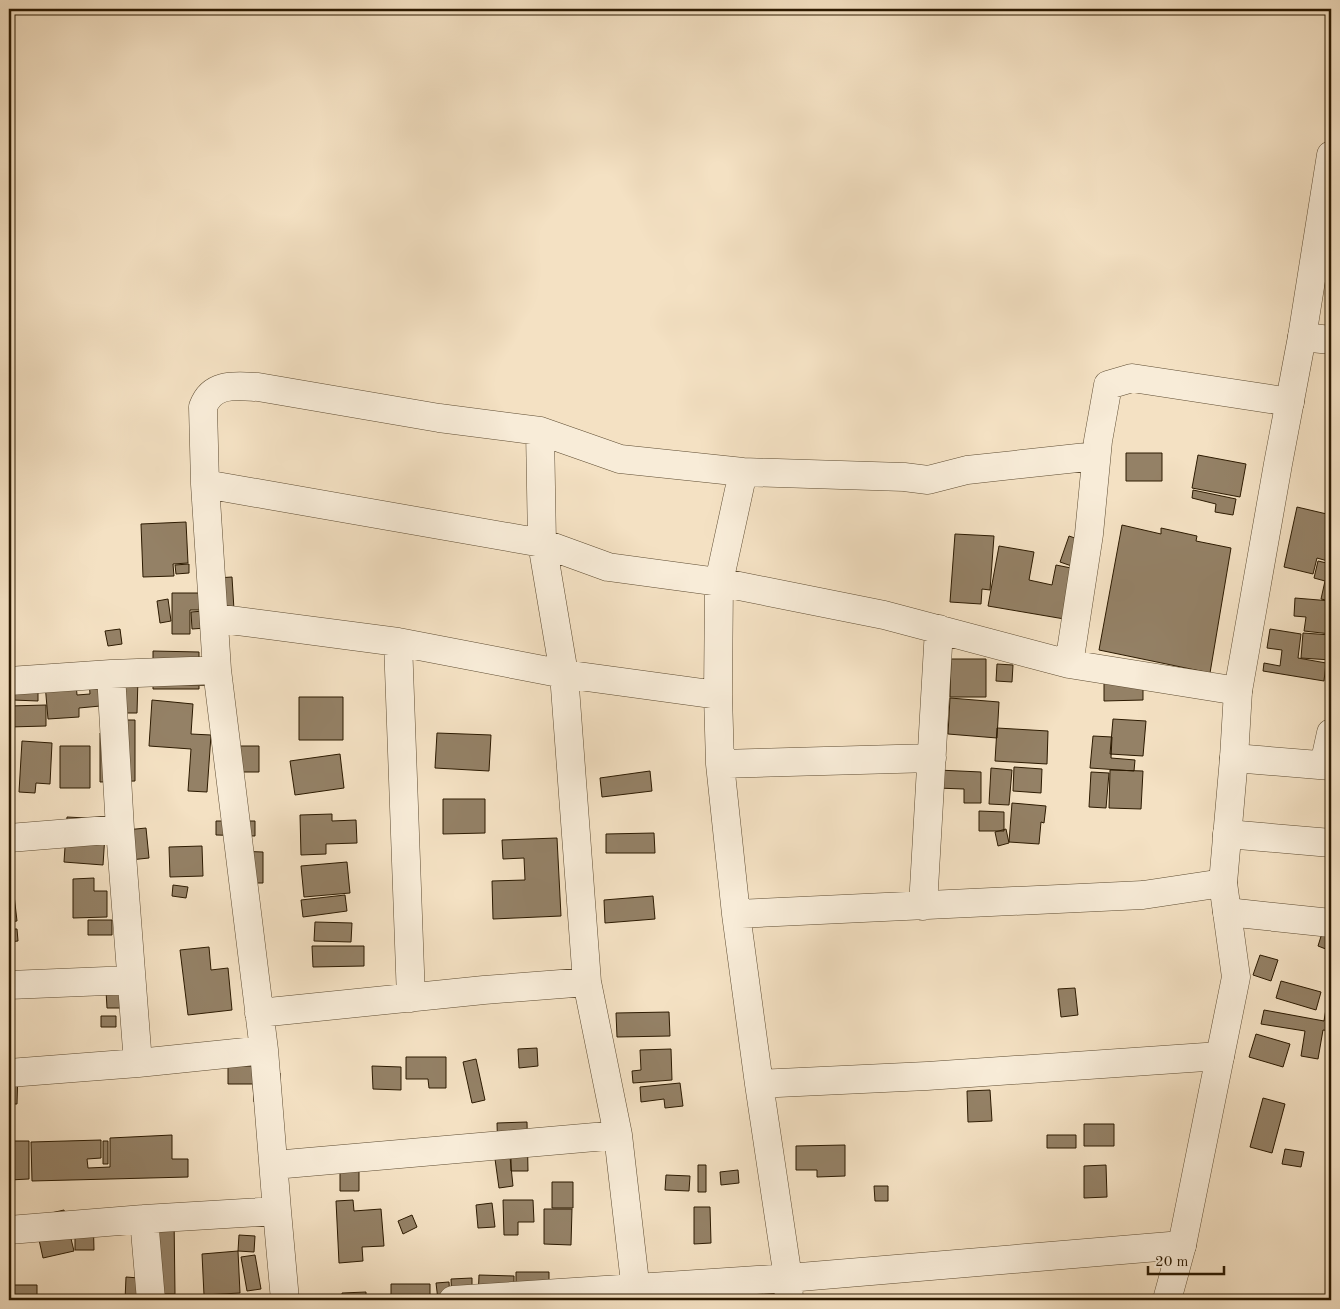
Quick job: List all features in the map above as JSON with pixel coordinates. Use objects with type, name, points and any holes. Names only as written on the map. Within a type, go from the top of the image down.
[{"type":"street","points":[[1167,1300],[1182,1245],[1236,977],[1223,883],[1238,691],[1302,337],[1331,155]]},
{"type":"street","points":[[1302,337],[1331,340]]},
{"type":"street","points":[[1069,664],[1089,534],[1096,456],[1108,385],[1132,378],[1290,402]]},
{"type":"street","points":[[285,1300],[264,1050],[217,670],[205,484],[203,407],[206,398],[217,389],[232,386],[258,387],[439,418],[540,431],[620,459],[742,472],[904,477],[928,480],[967,470],[1096,456]]},
{"type":"street","points":[[540,431],[542,543],[564,674],[587,982],[618,1135],[637,1294]]},
{"type":"street","points":[[742,472],[719,582],[718,695],[720,764],[736,914],[789,1289]]},
{"type":"street","points":[[205,484],[542,543],[608,567],[719,582],[884,615],[1069,664],[1238,691]]},
{"type":"street","points":[[214,618],[398,642],[564,674],[718,695]]},
{"type":"street","points":[[923,906],[939,629]]},
{"type":"street","points":[[398,642],[411,998]]},
{"type":"street","points":[[9,680],[217,670]]},
{"type":"street","points":[[111,674],[120,829],[138,1063]]},
{"type":"street","points":[[1234,758],[1328,765],[1331,733]]},
{"type":"street","points":[[720,764],[932,758]]},
{"type":"street","points":[[9,838],[120,829]]},
{"type":"street","points":[[1227,834],[1331,843]]},
{"type":"street","points":[[736,914],[1143,895],[1223,883]]},
{"type":"street","points":[[1227,912],[1331,923]]},
{"type":"street","points":[[9,985],[132,980]]},
{"type":"street","points":[[259,1013],[587,982]]},
{"type":"street","points":[[9,1073],[138,1063],[264,1050]]},
{"type":"street","points":[[759,1084],[927,1076],[1220,1056]]},
{"type":"street","points":[[274,1165],[618,1135]]},
{"type":"street","points":[[9,1230],[277,1211]]},
{"type":"street","points":[[144,1219],[151,1300]]},
{"type":"street","points":[[453,1300],[789,1289],[1182,1245]]},
{"type":"building","points":[[1126,453],[1162,453],[1162,481],[1126,481]]},
{"type":"building","points":[[1198,455],[1246,464],[1240,497],[1192,488]]},
{"type":"building","points":[[1193,490],[1236,499],[1233,515],[1215,512],[1216,504],[1192,498]]},
{"type":"building","points":[[1297,507],[1331,515],[1331,562],[1317,558],[1313,574],[1284,567]]},
{"type":"building","points":[[186,522],[188,563],[173,564],[174,576],[143,577],[141,524]]},
{"type":"building","points":[[1122,525],[1161,534],[1161,528],[1197,536],[1196,541],[1231,548],[1210,673],[1099,650]]},
{"type":"building","points":[[955,534],[994,536],[990,590],[982,589],[981,604],[950,602]]},
{"type":"building","points":[[1069,536],[1098,546],[1089,572],[1060,562]]},
{"type":"building","points":[[999,546],[1034,552],[1029,580],[1052,585],[1056,565],[1091,572],[1082,622],[988,606]]},
{"type":"building","points":[[1318,561],[1331,564],[1331,601],[1321,599],[1325,581],[1314,578]]},
{"type":"building","points":[[189,564],[189,573],[176,574],[175,565]]},
{"type":"building","points":[[232,577],[235,626],[192,629],[191,612],[217,610],[201,579]]},
{"type":"building","points":[[172,593],[215,593],[215,610],[190,610],[190,634],[172,634]]},
{"type":"building","points":[[1295,598],[1331,601],[1331,634],[1304,631],[1306,617],[1294,616]]},
{"type":"building","points":[[168,599],[171,621],[160,623],[157,601]]},
{"type":"building","points":[[120,629],[122,644],[108,646],[105,631]]},
{"type":"building","points":[[1270,629],[1301,634],[1298,658],[1326,663],[1324,681],[1263,671],[1264,663],[1280,666],[1282,650],[1267,648]]},
{"type":"building","points":[[1303,633],[1331,635],[1331,660],[1301,658]]},
{"type":"building","points":[[153,651],[199,652],[199,689],[153,689]]},
{"type":"building","points":[[951,659],[986,659],[986,697],[950,697]]},
{"type":"building","points":[[997,664],[1013,665],[1012,682],[996,681]]},
{"type":"building","points":[[38,668],[38,701],[13,700],[13,685]]},
{"type":"building","points":[[75,670],[77,695],[90,694],[89,680],[109,678],[111,705],[79,708],[79,717],[48,719],[44,672]]},
{"type":"building","points":[[1104,676],[1143,676],[1143,700],[1104,701]]},
{"type":"building","points":[[123,678],[138,678],[137,713],[123,713]]},
{"type":"building","points":[[299,697],[343,697],[343,740],[299,740]]},
{"type":"building","points":[[950,698],[999,702],[997,738],[948,734]]},
{"type":"building","points":[[152,700],[193,704],[191,734],[211,735],[207,792],[188,791],[191,749],[149,746]]},
{"type":"building","points":[[46,705],[46,726],[9,727],[9,706]]},
{"type":"building","points":[[1113,719],[1146,721],[1143,756],[1110,754]]},
{"type":"building","points":[[117,720],[135,720],[135,781],[100,782],[100,733],[117,733]]},
{"type":"building","points":[[997,728],[1048,731],[1047,764],[995,761]]},
{"type":"building","points":[[437,733],[491,735],[489,771],[435,768]]},
{"type":"building","points":[[1093,736],[1112,737],[1111,758],[1135,760],[1134,771],[1090,768]]},
{"type":"building","points":[[22,741],[52,743],[50,784],[36,783],[35,793],[19,792]]},
{"type":"building","points":[[60,746],[90,746],[90,788],[60,788]]},
{"type":"building","points":[[228,746],[259,746],[259,772],[228,772]]},
{"type":"building","points":[[340,754],[344,788],[295,795],[290,761]]},
{"type":"building","points":[[1014,767],[1042,769],[1041,793],[1013,791]]},
{"type":"building","points":[[991,768],[1012,770],[1009,805],[989,804]]},
{"type":"building","points":[[938,770],[981,772],[981,803],[964,803],[964,789],[937,788]]},
{"type":"building","points":[[1110,770],[1143,771],[1141,809],[1109,808]]},
{"type":"building","points":[[650,771],[652,791],[602,797],[600,778]]},
{"type":"building","points":[[1091,772],[1109,773],[1106,808],[1089,807]]},
{"type":"building","points":[[443,799],[485,799],[485,833],[443,834]]},
{"type":"building","points":[[1012,803],[1046,806],[1044,823],[1041,822],[1039,844],[1009,842]]},
{"type":"building","points":[[979,811],[1004,812],[1004,831],[979,831]]},
{"type":"building","points":[[332,814],[332,821],[356,820],[357,843],[326,844],[326,854],[301,855],[300,815]]},
{"type":"building","points":[[67,817],[106,819],[103,865],[64,862]]},
{"type":"building","points":[[216,821],[255,821],[255,836],[216,835]]},
{"type":"building","points":[[146,828],[149,858],[130,860],[126,830]]},
{"type":"building","points":[[1006,829],[1009,843],[998,846],[995,832]]},
{"type":"building","points":[[654,833],[655,853],[606,853],[606,834]]},
{"type":"building","points":[[557,838],[561,916],[493,919],[492,881],[525,880],[524,858],[503,859],[502,840]]},
{"type":"building","points":[[202,846],[203,876],[170,877],[169,847]]},
{"type":"building","points":[[235,851],[263,852],[263,883],[235,883]]},
{"type":"building","points":[[347,862],[350,893],[304,897],[301,866]]},
{"type":"building","points":[[94,878],[94,891],[107,891],[107,917],[73,918],[73,879]]},
{"type":"building","points":[[173,885],[188,887],[186,898],[172,896]]},
{"type":"building","points":[[9,886],[13,886],[17,921],[9,922]]},
{"type":"building","points":[[345,895],[347,911],[303,917],[301,900]]},
{"type":"building","points":[[653,896],[655,919],[605,923],[604,900]]},
{"type":"building","points":[[1327,917],[1331,919],[1331,951],[1318,946]]},
{"type":"building","points":[[88,920],[112,920],[112,935],[88,935]]},
{"type":"building","points":[[315,922],[352,923],[351,942],[314,941]]},
{"type":"building","points":[[9,929],[17,929],[18,941],[9,942]]},
{"type":"building","points":[[312,946],[364,946],[364,966],[313,967]]},
{"type":"building","points":[[209,947],[211,970],[228,968],[232,1010],[188,1015],[180,950]]},
{"type":"building","points":[[1260,955],[1278,960],[1271,981],[1253,975]]},
{"type":"building","points":[[1331,979],[1331,1031],[1323,1030],[1318,1059],[1301,1056],[1305,1031],[1261,1024],[1264,1010],[1324,1021]]},
{"type":"building","points":[[1281,981],[1321,992],[1316,1010],[1276,998]]},
{"type":"building","points":[[1075,988],[1078,1015],[1061,1017],[1058,989]]},
{"type":"building","points":[[135,990],[136,1008],[107,1008],[106,991]]},
{"type":"building","points":[[669,1012],[670,1036],[617,1037],[616,1013]]},
{"type":"building","points":[[101,1016],[116,1016],[116,1027],[101,1027]]},
{"type":"building","points":[[1256,1034],[1290,1044],[1283,1067],[1249,1057]]},
{"type":"building","points":[[270,1039],[271,1073],[280,1073],[280,1101],[254,1102],[253,1084],[228,1084],[228,1040]]},
{"type":"building","points":[[537,1048],[538,1066],[519,1068],[518,1049]]},
{"type":"building","points":[[671,1049],[672,1080],[633,1083],[632,1071],[641,1070],[640,1050]]},
{"type":"building","points":[[406,1057],[446,1057],[446,1088],[429,1088],[428,1079],[406,1079]]},
{"type":"building","points":[[476,1059],[485,1100],[472,1103],[463,1062]]},
{"type":"building","points":[[372,1066],[401,1067],[401,1090],[373,1089]]},
{"type":"building","points":[[9,1068],[18,1069],[17,1104],[9,1104]]},
{"type":"building","points":[[680,1083],[683,1106],[665,1108],[664,1099],[641,1102],[640,1087]]},
{"type":"building","points":[[990,1090],[992,1121],[968,1122],[967,1091]]},
{"type":"building","points":[[1263,1098],[1285,1104],[1272,1153],[1250,1147]]},
{"type":"building","points":[[527,1122],[528,1171],[511,1171],[511,1155],[498,1156],[497,1123]]},
{"type":"building","points":[[1084,1124],[1114,1124],[1114,1146],[1084,1146]]},
{"type":"building","points":[[172,1135],[172,1159],[188,1159],[188,1177],[32,1181],[31,1142],[101,1140],[101,1158],[87,1159],[88,1168],[110,1167],[110,1138]]},
{"type":"building","points":[[1047,1135],[1076,1135],[1076,1148],[1047,1148]]},
{"type":"building","points":[[9,1141],[29,1141],[29,1179],[9,1180]]},
{"type":"building","points":[[103,1141],[108,1141],[108,1164],[103,1164]]},
{"type":"building","points":[[845,1145],[845,1176],[817,1177],[817,1170],[796,1170],[796,1146]]},
{"type":"building","points":[[1285,1149],[1304,1152],[1301,1167],[1282,1164]]},
{"type":"building","points":[[510,1157],[513,1186],[499,1188],[495,1159]]},
{"type":"building","points":[[340,1164],[359,1164],[359,1191],[340,1191]]},
{"type":"building","points":[[698,1165],[706,1165],[706,1192],[698,1192]]},
{"type":"building","points":[[1106,1165],[1107,1197],[1084,1198],[1084,1166]]},
{"type":"building","points":[[738,1170],[739,1183],[721,1185],[720,1172]]},
{"type":"building","points":[[666,1175],[690,1176],[689,1191],[665,1190]]},
{"type":"building","points":[[552,1182],[573,1182],[573,1208],[552,1208]]},
{"type":"building","points":[[874,1186],[888,1186],[888,1201],[875,1201]]},
{"type":"building","points":[[353,1200],[354,1211],[381,1209],[384,1246],[362,1247],[363,1261],[339,1263],[336,1201]]},
{"type":"building","points":[[503,1200],[533,1200],[534,1222],[518,1222],[518,1235],[504,1235]]},
{"type":"building","points":[[492,1203],[495,1227],[478,1228],[476,1205]]},
{"type":"building","points":[[694,1207],[710,1207],[711,1243],[694,1244]]},
{"type":"building","points":[[544,1209],[572,1209],[571,1245],[544,1244]]},
{"type":"building","points":[[64,1210],[74,1251],[43,1258],[34,1217]]},
{"type":"building","points":[[93,1211],[94,1250],[75,1250],[75,1212]]},
{"type":"building","points":[[412,1215],[417,1227],[403,1234],[398,1221]]},
{"type":"building","points":[[174,1216],[175,1294],[151,1294],[149,1217]]},
{"type":"building","points":[[239,1235],[255,1236],[254,1252],[238,1251]]},
{"type":"building","points":[[238,1251],[240,1293],[204,1295],[202,1254]]},
{"type":"building","points":[[255,1255],[261,1289],[247,1291],[241,1257]]},
{"type":"building","points":[[516,1272],[549,1272],[549,1300],[516,1300]]},
{"type":"building","points":[[479,1275],[514,1276],[514,1300],[478,1300]]},
{"type":"building","points":[[126,1277],[152,1279],[151,1295],[176,1296],[175,1300],[125,1300]]},
{"type":"building","points":[[472,1278],[472,1300],[452,1300],[451,1279]]},
{"type":"building","points":[[449,1282],[450,1300],[438,1300],[436,1283]]},
{"type":"building","points":[[391,1284],[430,1284],[430,1300],[391,1300]]},
{"type":"building","points":[[9,1285],[37,1285],[37,1300],[9,1300]]},
{"type":"building","points":[[366,1292],[366,1300],[342,1300],[342,1293]]}]
